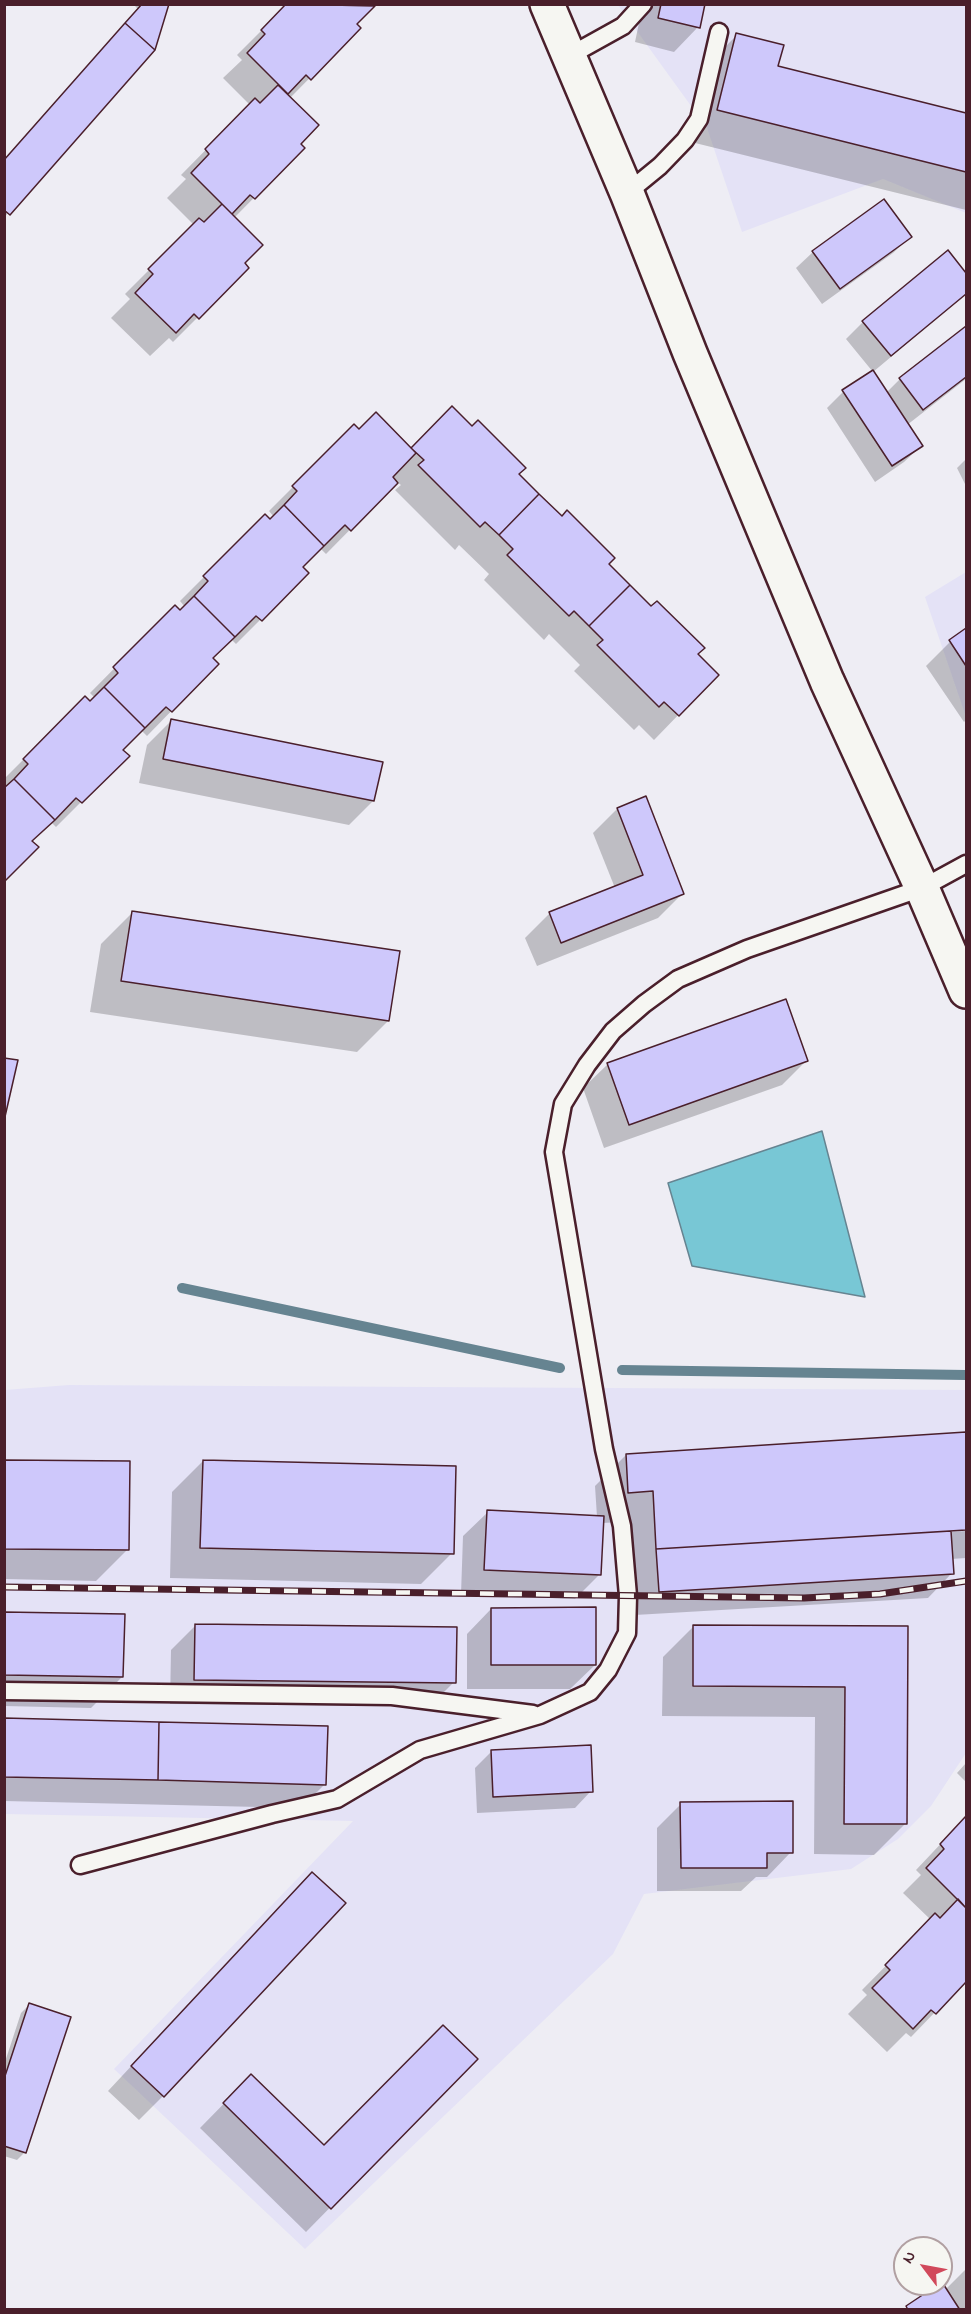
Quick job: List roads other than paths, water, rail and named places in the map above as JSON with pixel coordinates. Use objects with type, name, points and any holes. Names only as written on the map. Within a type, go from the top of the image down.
[{"type":"street","points":[[547,4],[827,681],[922,888],[966,991]]},
{"type":"lane","points":[[569,56],[623,26],[643,4]]},
{"type":"lane","points":[[627,193],[660,166],[685,140],[699,119],[719,32]]},
{"type":"lane","points":[[80,1865],[337,1799],[420,1750],[540,1715],[590,1692],[608,1670],[627,1633],[628,1596],[622,1526],[604,1449],[554,1152],[563,1104],[587,1065],[613,1031],[678,979],[747,949],[922,888],[966,864]]},
{"type":"lane","points":[[4,1691],[392,1696],[540,1715]]},
{"type":"water","points":[[822,1131],[865,1297],[692,1266],[668,1183]]},
{"type":"waterway","points":[[182,1288],[560,1368]]},
{"type":"waterway","points":[[622,1370],[966,1375]]},
{"type":"railway","points":[[4,1587],[804,1598],[880,1594],[966,1581]]}]
